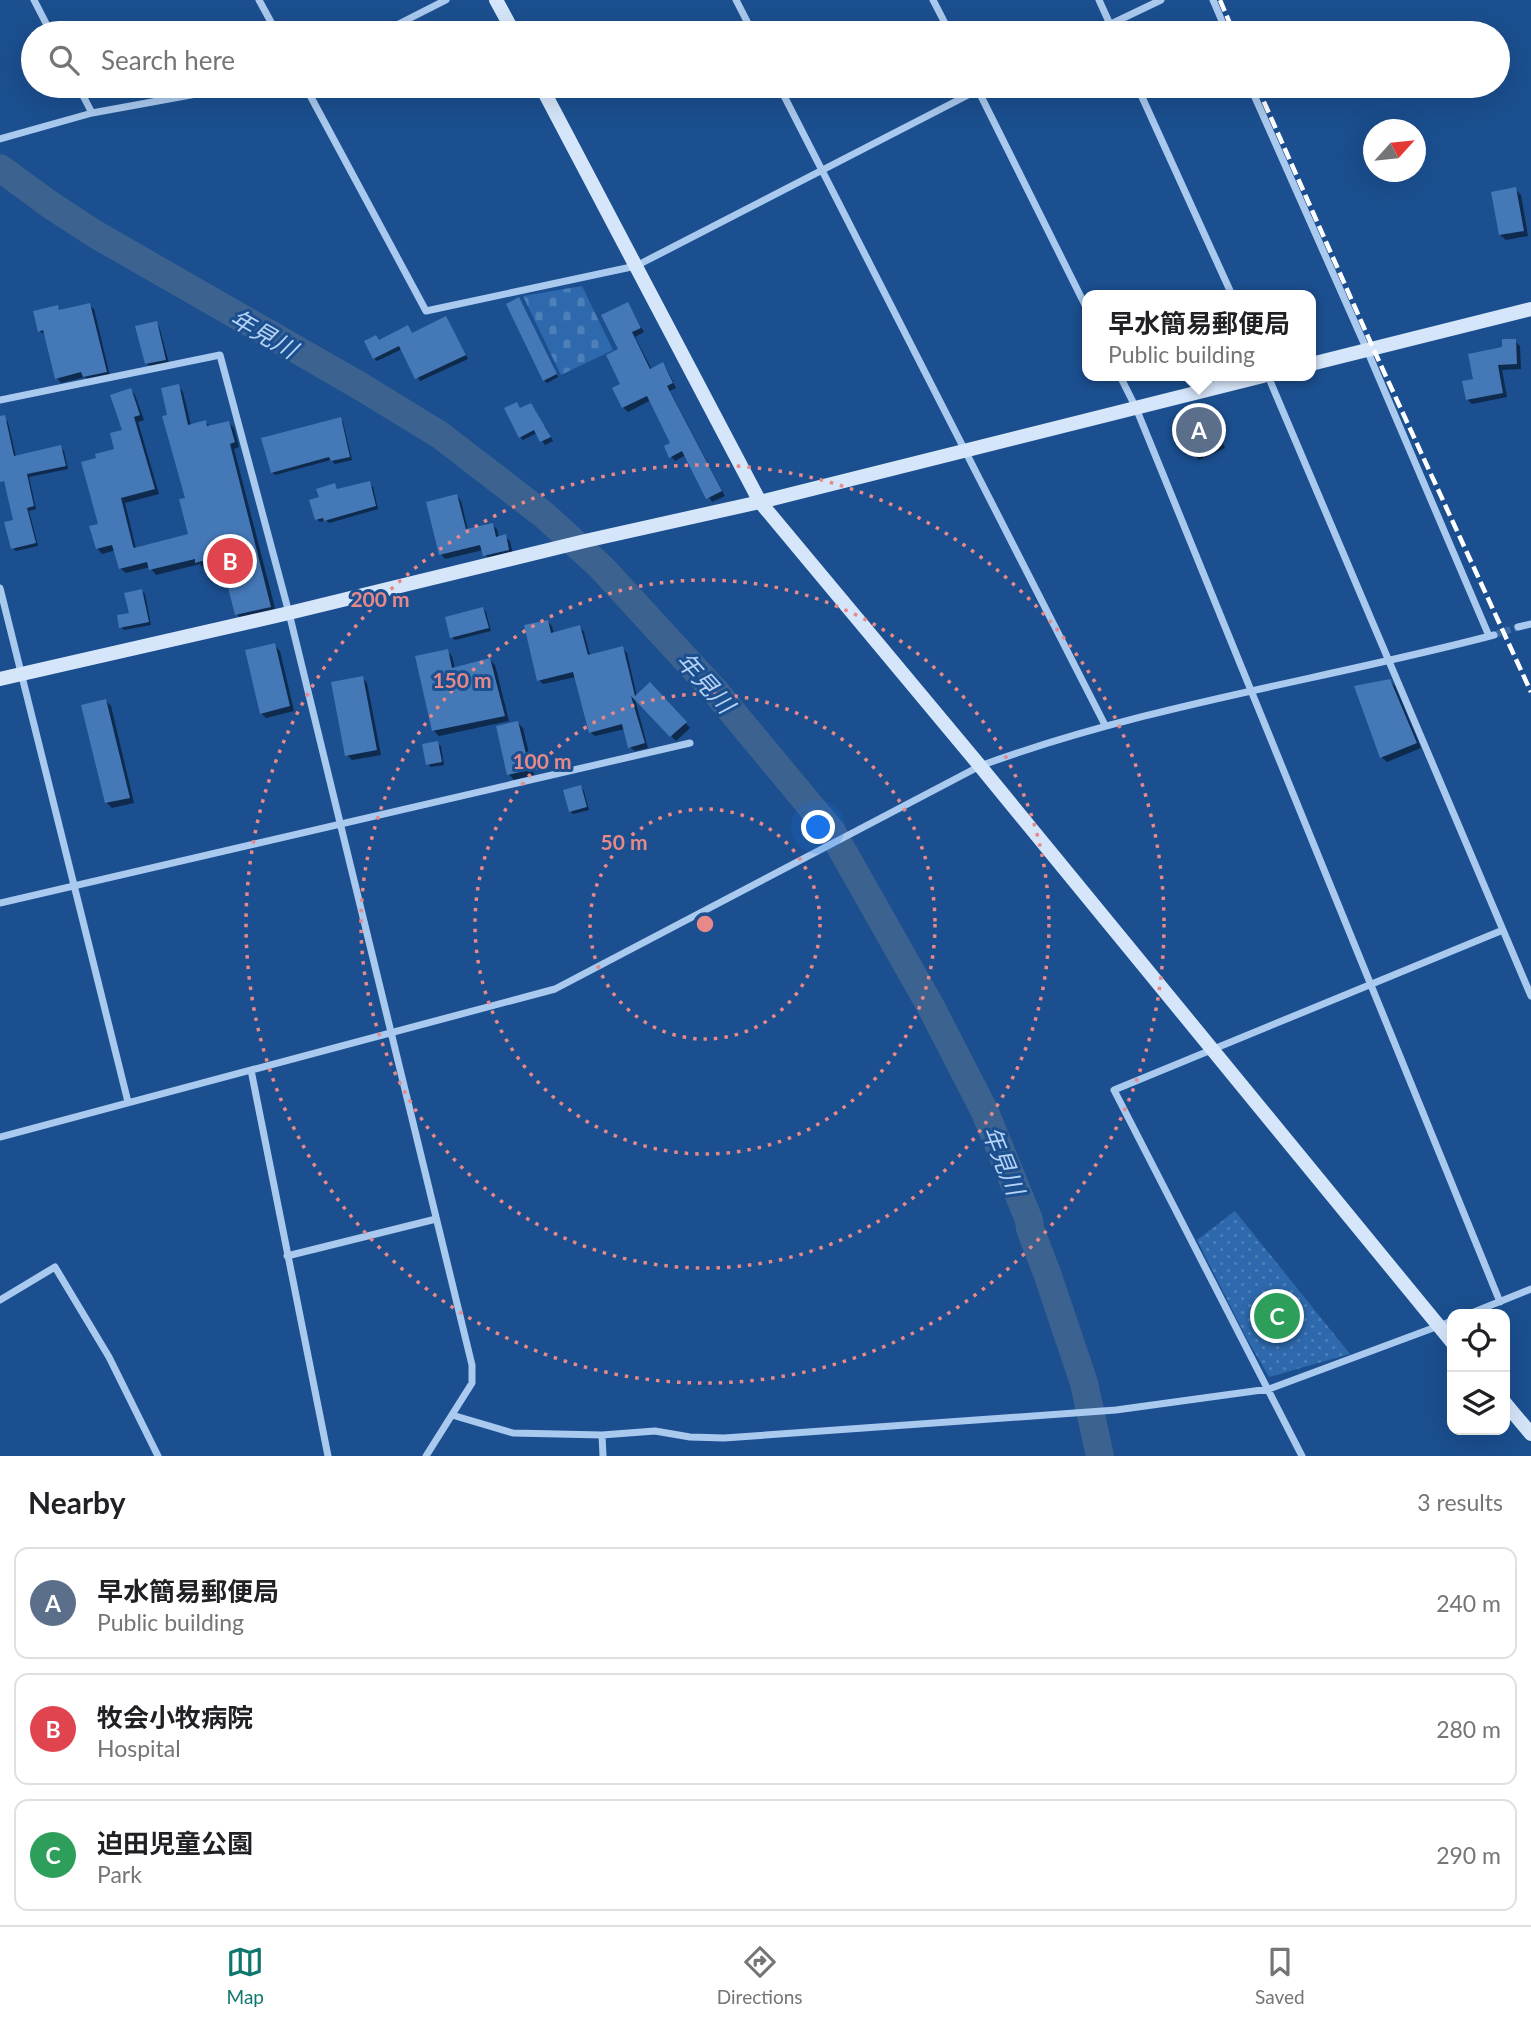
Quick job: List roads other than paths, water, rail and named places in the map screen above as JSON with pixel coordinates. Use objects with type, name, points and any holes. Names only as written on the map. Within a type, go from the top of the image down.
[{"type":"street","points":[[34,0],[45,21]]},
{"type":"street","points":[[259,0],[270,21]]},
{"type":"street","points":[[405,21],[446,0]]},
{"type":"street","points":[[496,0],[507,21]]},
{"type":"street","points":[[736,0],[746,21]]},
{"type":"street","points":[[933,0],[944,21]]},
{"type":"street","points":[[1099,0],[1109,21]]},
{"type":"street","points":[[1116,21],[1161,0]]},
{"type":"street","points":[[1213,0],[1222,21]]},
{"type":"street","points":[[84,98],[92,113]]},
{"type":"street","points":[[0,139],[92,113],[174,98]]},
{"type":"street","points":[[311,98],[426,312],[636,266],[958,98]]},
{"type":"street","points":[[452,1415],[513,1433],[602,1435],[655,1431],[690,1437],[724,1438],[1069,1415],[1269,1389],[1446,1324],[1212,1048],[760,502],[547,98]]},
{"type":"street","points":[[785,98],[1105,725]]},
{"type":"street","points":[[982,98],[1082,299]]},
{"type":"street","points":[[1143,98],[1230,290]]},
{"type":"street","points":[[0,1137],[555,989],[980,766],[1105,725],[1491,635],[1256,98]]},
{"type":"street","points":[[1316,363],[1531,309]]},
{"type":"street","points":[[0,400],[220,355],[289,613],[472,1365],[472,1383],[426,1456]]},
{"type":"street","points":[[1122,381],[1252,691],[1500,1302]]},
{"type":"street","points":[[0,679],[760,502],[1246,381]]},
{"type":"street","points":[[1268,381],[1531,996]]},
{"type":"street","points":[[0,588],[128,1102]]},
{"type":"street","points":[[1518,627],[1531,624]]},
{"type":"street","points":[[0,903],[690,743]]},
{"type":"street","points":[[1302,1456],[1114,1090],[1503,930]]},
{"type":"street","points":[[251,1070],[328,1456]]},
{"type":"street","points":[[287,1255],[436,1219]]},
{"type":"street","points":[[0,1300],[55,1267],[109,1357],[158,1456]]},
{"type":"street","points":[[1482,1309],[1531,1289]]},
{"type":"street","points":[[1510,1409],[1531,1434]]},
{"type":"street","points":[[602,1435],[603,1456]]},
{"type":"waterway","name":"年見川","points":[[0,168],[95,234],[440,435],[544,515],[601,567],[715,691],[832,832],[931,1007],[985,1112],[1029,1220],[1084,1383],[1100,1456]]},
{"type":"tunnel","points":[[1494,635],[1518,627]]},
{"type":"railway","points":[[1220,0],[1229,21]]},
{"type":"railway","points":[[1262,98],[1373,348],[1531,692]]},
{"type":"place","name":"早水簡易郵便局","points":[[1199,430]]},
{"type":"place","name":"牧会小牧病院","points":[[230,561]]},
{"type":"place","name":"迫田児童公園","points":[[1277,1316]]}]
